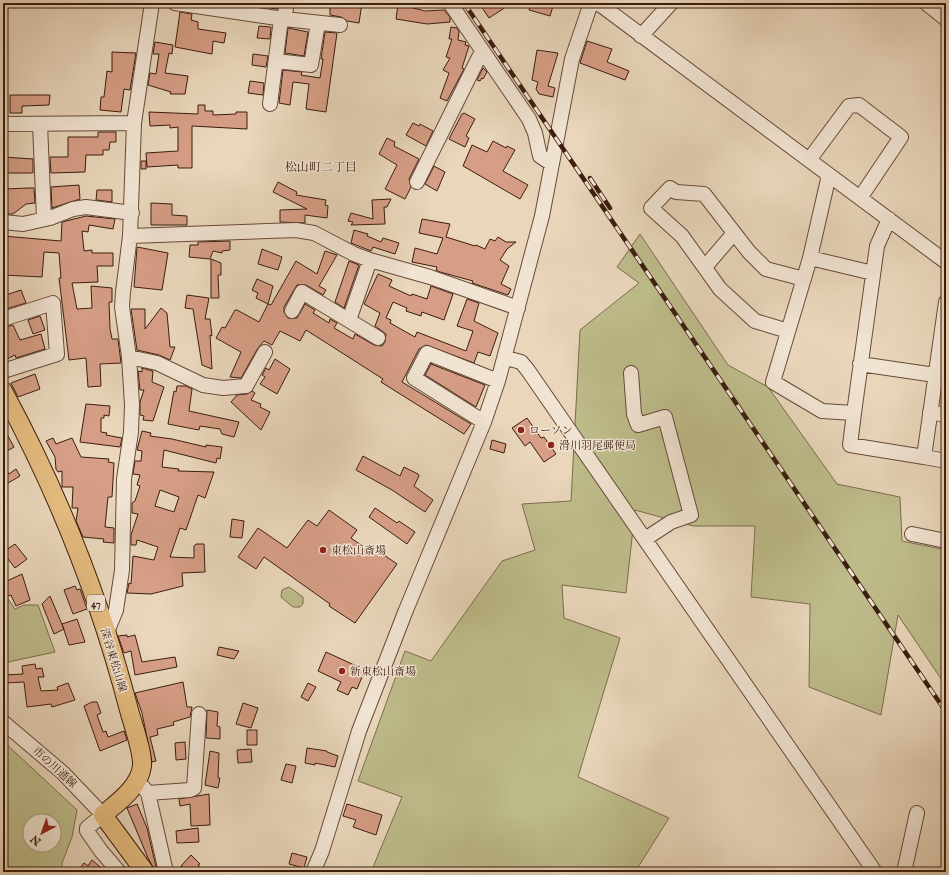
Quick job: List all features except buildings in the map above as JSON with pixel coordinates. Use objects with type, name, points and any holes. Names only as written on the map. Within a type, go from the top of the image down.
[{"type":"main road","name":"深谷東松山線","points":[[3,390],[26,433],[57,499],[107,632],[141,756],[142,787],[129,792],[103,815]]},
{"type":"main road","points":[[103,815],[145,872]]},
{"type":"street","points":[[107,632],[116,610],[122,570],[124,479],[131,426],[129,357],[122,307],[132,213],[134,123],[152,3]]},
{"type":"street","points":[[175,3],[283,19],[340,25]]},
{"type":"street","points":[[270,104],[283,19],[287,3]]},
{"type":"street","points":[[450,3],[529,119],[535,133],[540,156],[552,164]]},
{"type":"street","points":[[313,872],[322,851],[356,738],[484,422],[506,358],[542,216],[572,59],[590,3]]},
{"type":"street","points":[[598,3],[946,262]]},
{"type":"street","points":[[641,36],[671,3]]},
{"type":"street","points":[[926,3],[946,19]]},
{"type":"street","points":[[276,61],[311,65],[318,23]]},
{"type":"street","points":[[417,182],[482,51]]},
{"type":"street","points":[[809,160],[849,106],[859,105],[901,138],[860,198]]},
{"type":"street","points":[[3,124],[134,123]]},
{"type":"street","points":[[40,124],[44,219]]},
{"type":"street","points":[[829,175],[810,258],[773,382],[822,411],[854,413]]},
{"type":"street","points":[[788,331],[755,322],[720,289],[682,236],[651,208],[670,188],[676,192],[704,194],[749,252],[766,269],[804,279]]},
{"type":"street","points":[[3,222],[23,224],[86,207],[132,213]]},
{"type":"street","points":[[889,219],[877,246],[850,445],[946,461]]},
{"type":"street","points":[[130,236],[296,230],[314,233],[354,254],[370,260],[430,277],[518,308]]},
{"type":"street","points":[[704,267],[734,233]]},
{"type":"street","points":[[810,258],[873,273]]},
{"type":"street","points":[[349,320],[370,260]]},
{"type":"street","points":[[292,311],[302,292],[378,338]]},
{"type":"street","points":[[924,457],[946,302]]},
{"type":"street","points":[[3,319],[53,303],[57,354],[3,371]]},
{"type":"street","points":[[129,357],[157,363],[203,385],[223,388],[246,386],[265,352]]},
{"type":"street","points":[[484,422],[414,378],[427,353],[498,381]]},
{"type":"street","points":[[506,358],[521,362],[527,369],[875,872]]},
{"type":"street","points":[[860,364],[935,375]]},
{"type":"street","points":[[631,373],[634,414],[638,425],[665,417],[692,514],[671,522],[645,539]]},
{"type":"street","points":[[930,412],[946,415]]},
{"type":"street","points":[[912,534],[946,541]]},
{"type":"street","points":[[166,872],[142,787],[190,790],[194,788],[199,714]]},
{"type":"street","name":"市の川通線","points":[[3,722],[63,773],[103,815]]},
{"type":"street","points":[[904,872],[917,813]]},
{"type":"street","points":[[103,815],[89,825],[87,831],[100,851],[119,872]]},
{"type":"shaded area","points":[[640,234],[728,365],[768,387],[837,484],[900,497],[902,541],[946,550],[946,686],[898,615],[881,715],[809,687],[810,604],[751,597],[755,526],[693,526],[635,510],[626,593],[562,585],[564,618],[620,638],[578,777],[669,818],[635,872],[519,872],[494,867],[490,872],[371,872],[402,797],[358,781],[405,651],[431,661],[502,561],[535,550],[522,504],[571,501],[580,330],[639,283],[617,267]]},
{"type":"shaded area","points":[[289,587],[303,597],[303,604],[300,607],[293,607],[281,597],[282,590]]},
{"type":"shaded area","points":[[3,592],[15,609],[24,605],[38,605],[55,652],[8,662],[3,659]]},
{"type":"shaded area","points":[[3,741],[77,810],[72,837],[62,863],[62,872],[3,872]]},
{"type":"railway","points":[[464,3],[946,712]]},
{"type":"railway","points":[[590,178],[610,208]]},
{"type":"place","name":"ローソン","points":[[521,430]]},
{"type":"place","name":"滑川羽尾郵便局","points":[[551,445]]},
{"type":"place","name":"東松山斎場","points":[[323,550]]},
{"type":"place","name":"新東松山斎場","points":[[342,671]]},
{"type":"district","name":"松山町二丁目","points":[[321,167]]}]
